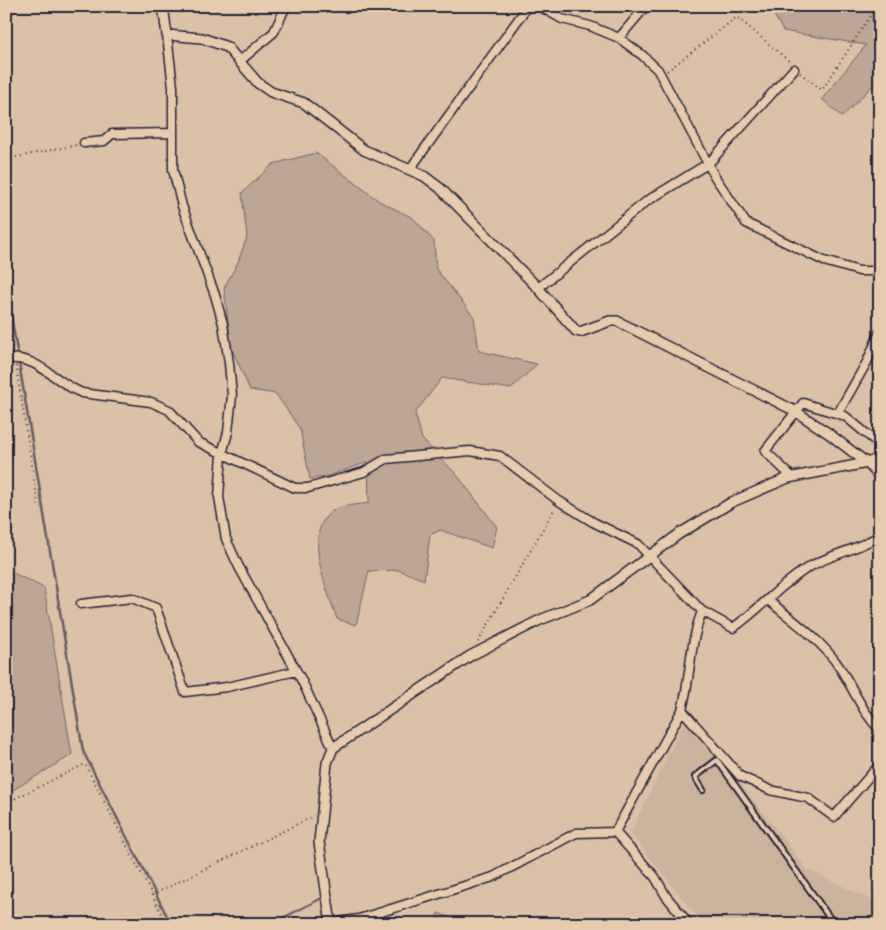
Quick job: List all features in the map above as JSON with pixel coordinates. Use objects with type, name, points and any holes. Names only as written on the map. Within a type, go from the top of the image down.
[{"type":"street","points":[[163,6],[173,87],[173,170],[182,206],[215,295],[223,324],[232,396],[228,432],[222,454],[219,497],[226,539],[328,733],[333,748]]},
{"type":"street","points":[[240,61],[274,32],[286,6]]},
{"type":"street","points":[[410,169],[528,6]]},
{"type":"street","points":[[539,6],[562,19],[590,26],[619,38],[642,54],[661,76],[724,191],[746,223],[824,261],[859,271],[880,271]]},
{"type":"street","points":[[619,38],[646,6]]},
{"type":"street","points":[[167,35],[202,38],[227,47],[258,83],[271,92],[304,103],[364,150],[410,169],[440,188],[538,288],[576,331],[580,332],[610,321],[617,321],[795,411],[828,433],[867,463],[880,476]]},
{"type":"street","points":[[538,288],[647,202],[708,163],[794,69]]},
{"type":"street","points":[[84,143],[104,141],[112,134],[172,133]]},
{"type":"street","points":[[838,413],[880,332]]},
{"type":"street","points":[[10,359],[25,359],[50,372],[74,390],[82,393],[151,402],[169,410],[192,437],[222,454],[301,489],[364,472],[386,459],[470,450],[500,456],[559,501],[593,522],[638,544],[651,555],[684,594],[702,611],[733,628],[768,600],[781,586],[811,566],[863,546],[880,535]]},
{"type":"street","points":[[792,477],[765,451],[803,403],[838,413],[867,432],[880,445]]},
{"type":"street","points":[[689,924],[666,896],[655,877],[615,832],[576,833],[494,877],[359,919],[331,923],[319,842],[327,763],[333,748],[470,656],[540,620],[590,600],[694,524],[732,502],[792,477],[867,463],[880,458]]},
{"type":"street","points":[[81,604],[132,598],[156,608],[185,692],[227,687],[296,671]]},
{"type":"street","points":[[768,600],[819,642],[838,665],[867,716],[880,730]]},
{"type":"street","points":[[615,832],[682,710],[686,696],[693,632],[702,611]]},
{"type":"street","points":[[682,710],[740,776],[770,790],[808,798],[834,817],[880,764]]},
{"type":"lane","points":[[703,790],[695,777],[717,760],[834,924]]},
{"type":"path","points":[[661,76],[736,18],[791,63],[794,69],[822,90],[877,6]]},
{"type":"path","points":[[6,159],[84,143]]},
{"type":"path","points":[[6,312],[10,359],[39,509]]},
{"type":"path","points":[[470,656],[559,501]]},
{"type":"path","points":[[6,803],[85,764],[167,924]]},
{"type":"path","points":[[152,895],[321,812]]},
{"type":"shaded area","points":[[769,6],[873,6],[880,12],[880,78],[842,117],[822,99],[866,45],[783,31]]},
{"type":"shaded area","points":[[316,153],[379,201],[413,218],[434,241],[436,269],[474,317],[479,351],[537,364],[511,389],[442,378],[415,413],[422,439],[457,475],[497,527],[492,548],[440,530],[430,535],[424,580],[399,570],[369,571],[356,625],[337,619],[319,562],[319,532],[324,520],[334,510],[346,506],[369,503],[368,462],[325,477],[310,479],[300,429],[276,394],[250,390],[231,347],[224,288],[238,262],[247,237],[242,193],[273,164]]},
{"type":"shaded area","points":[[6,565],[9,571],[44,588],[72,755],[6,794]]},
{"type":"shaded area","points":[[685,720],[736,778],[807,869],[880,904],[880,924],[703,924],[630,833]]},
{"type":"shaded area","points":[[438,913],[467,924],[435,924]]},
{"type":"waterway","points":[[6,284],[83,751],[171,924]]},
{"type":"waterway","points":[[271,924],[324,897]]}]
